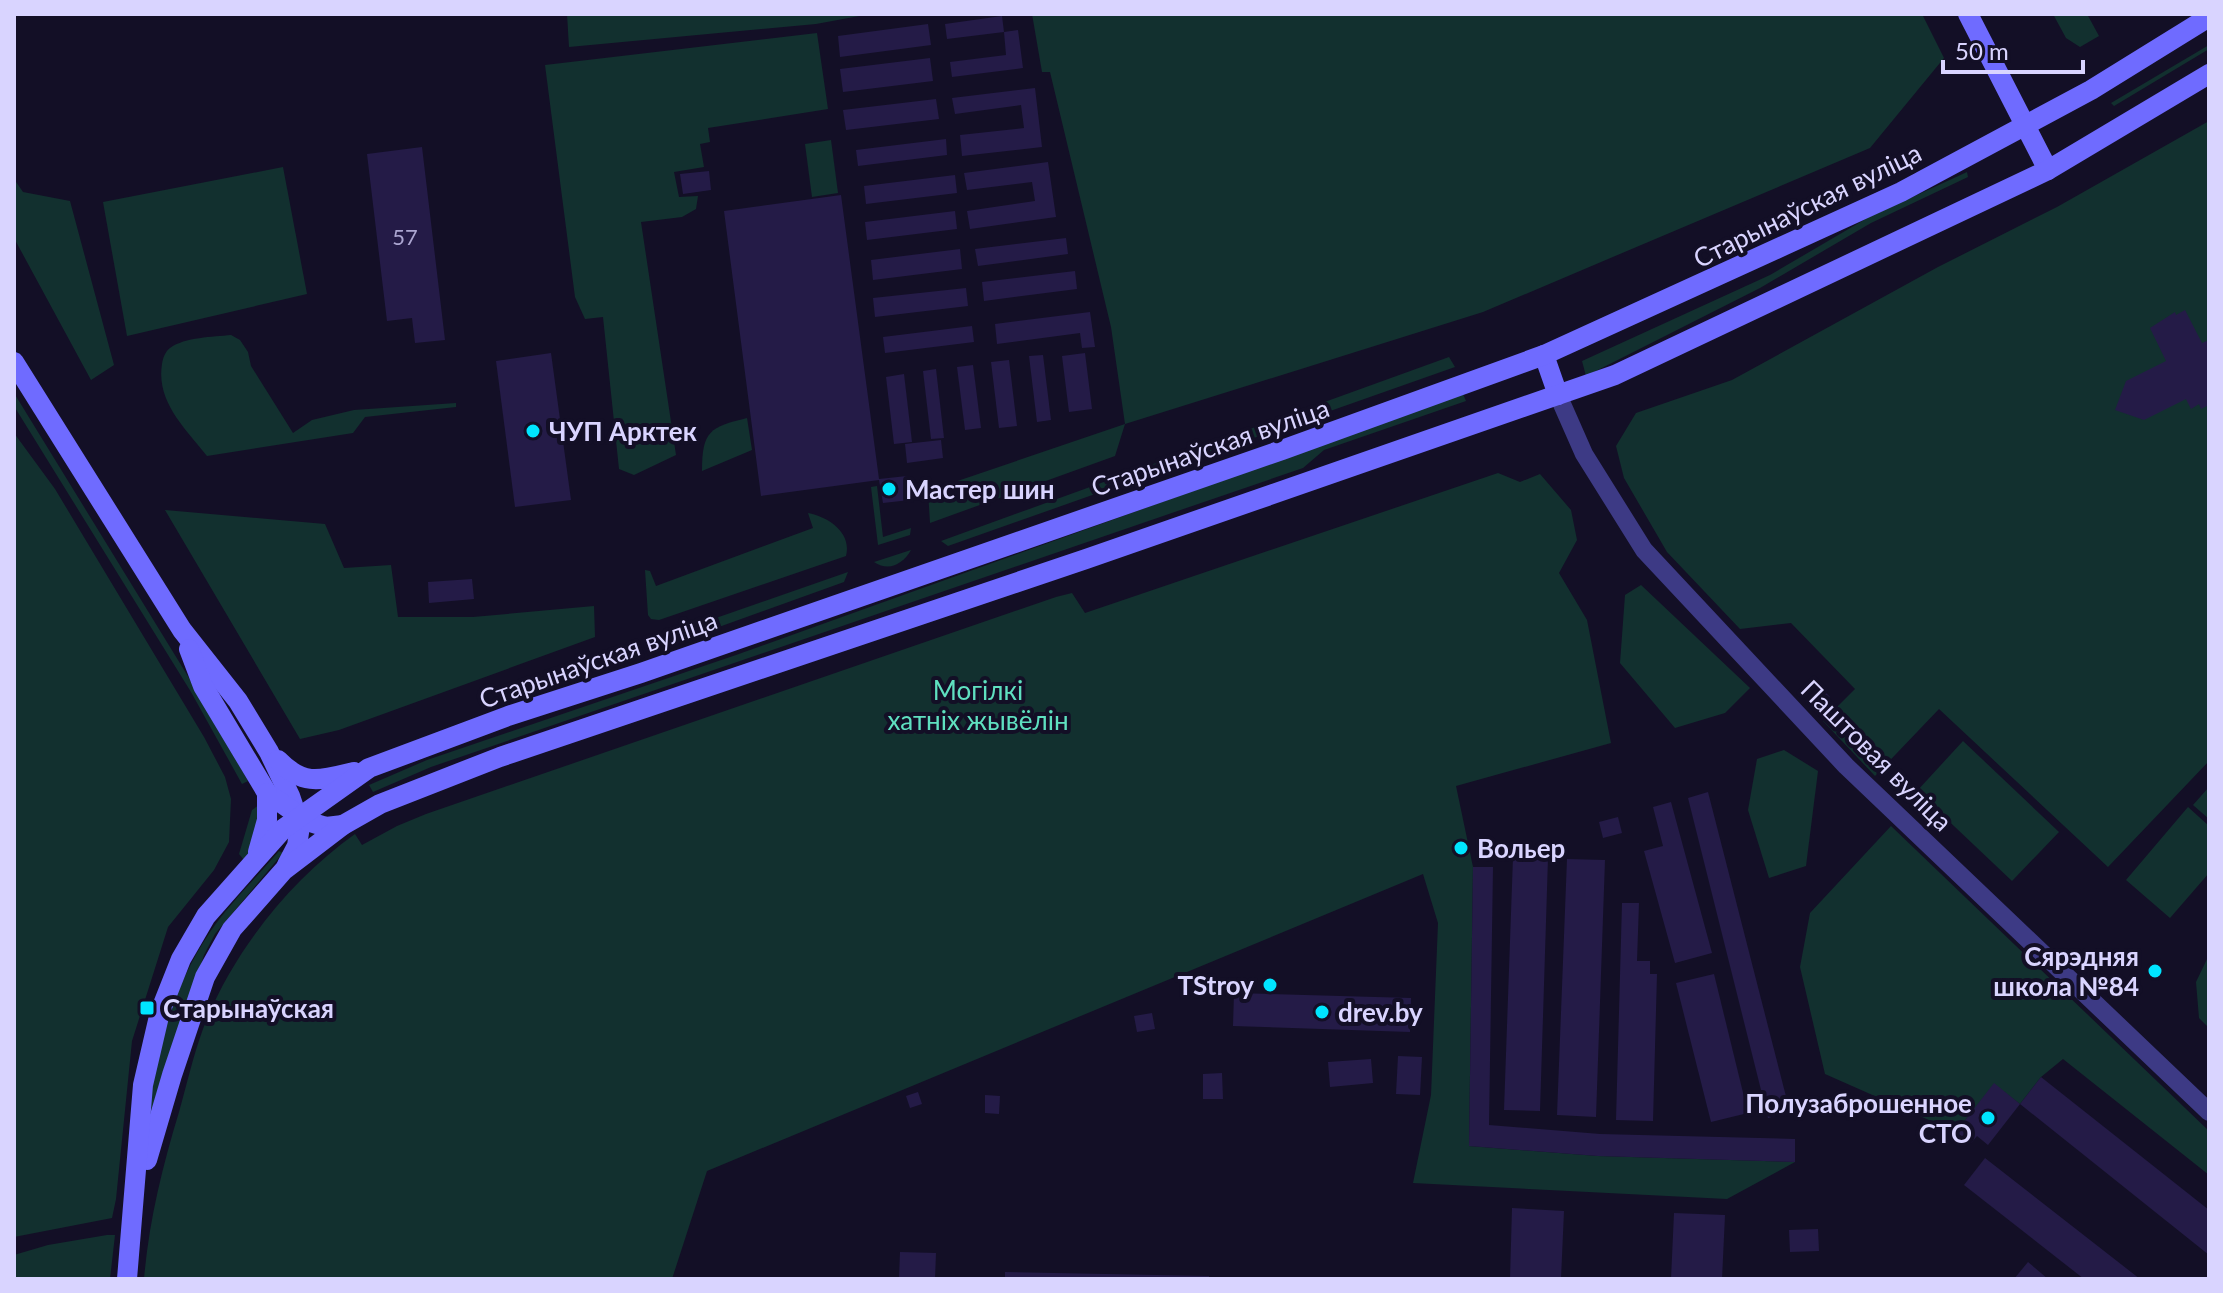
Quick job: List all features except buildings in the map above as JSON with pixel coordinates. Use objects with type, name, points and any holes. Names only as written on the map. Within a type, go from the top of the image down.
[{"type":"main road","points":[[1968,14],[2048,170]]},
{"type":"main road","name":"Старынаўская вуліца","points":[[127,1279],[143,1085],[160,1012],[192,938],[206,916],[297,816],[369,768],[508,716],[641,673],[1282,450],[1544,355],[1901,192],[2101,85],[2209,17]]},
{"type":"main road","name":"Старынаўская вуліца","points":[[134,1211],[172,1075],[205,977],[232,929],[284,870],[343,825],[380,804],[500,757],[1615,375],[2048,170],[2209,74]]},
{"type":"main road","points":[[1544,355],[1558,395]]},
{"type":"main road","points":[[14,362],[182,630],[238,701],[269,752],[300,826],[297,846],[284,870]]},
{"type":"main road","points":[[182,630],[203,686],[267,793],[297,816],[317,825],[343,825]]},
{"type":"main road","points":[[269,752],[292,773],[310,781],[369,768]]},
{"type":"main road","points":[[257,857],[267,820],[267,793]]},
{"type":"street","name":"Паштовая вуліца","points":[[1558,395],[1584,454],[1644,550],[1846,766],[2209,1112]]},
{"type":"green space","points":[[567,14],[870,14],[816,24],[569,47]]},
{"type":"green space","points":[[1032,14],[1922,14],[1944,58],[1870,148],[1483,312],[1125,424],[1111,327],[1050,72],[1042,72]]},
{"type":"green space","points":[[2053,14],[2087,14],[2099,36],[2080,47],[2066,38]]},
{"type":"green space","points":[[817,33],[828,109],[708,128],[710,142],[700,144],[704,167],[674,172],[679,197],[698,196],[696,209],[682,217],[641,222],[676,455],[634,475],[619,469],[603,317],[585,319],[575,297],[545,65]]},
{"type":"green space","points":[[2209,45],[2209,49],[2114,106],[2111,103]]},
{"type":"green space","points":[[2209,121],[2209,761],[2108,867],[1939,709],[1875,776],[1823,721],[1855,689],[1791,623],[1740,629],[1667,552],[1624,478],[1616,446],[1636,413],[1732,380],[1938,267],[2057,207]]},
{"type":"green space","points":[[831,140],[838,193],[812,197],[805,144]]},
{"type":"green space","points":[[283,167],[307,294],[127,336],[103,202]]},
{"type":"green space","points":[[1967,172],[1968,177],[1871,223],[1760,288],[1586,376],[1582,361],[1770,275],[1869,217]]},
{"type":"green space","points":[[14,179],[23,192],[70,201],[114,365],[91,380],[14,238]]},
{"type":"green space","points":[[231,335],[240,340],[248,352],[251,366],[293,433],[312,420],[354,410],[456,403],[456,407],[365,417],[353,433],[207,456],[168,402],[161,378],[162,362],[167,351],[176,344]]},
{"type":"green space","points":[[1449,357],[1455,367],[948,546],[941,541]]},
{"type":"green space","points":[[14,393],[197,691],[248,781],[242,784],[191,692],[14,406]]},
{"type":"green space","points":[[1463,394],[1466,401],[1324,450],[1303,468],[431,767],[373,792],[369,785],[427,760],[736,655]]},
{"type":"green space","points":[[747,418],[752,450],[702,471],[704,447],[711,433],[724,424]]},
{"type":"green space","points":[[1125,424],[1115,456],[930,523],[928,491]]},
{"type":"green space","points":[[14,433],[55,489],[204,737],[225,777],[231,799],[229,842],[214,870],[168,927],[132,1041],[112,1218],[14,1237]]},
{"type":"green space","name":"Могілкі хатніх жывёлін","points":[[1498,473],[1520,482],[1540,474],[1571,510],[1577,540],[1559,573],[1587,620],[1611,743],[1456,786],[1473,867],[1469,1146],[1598,1156],[1795,1162],[1727,1199],[1413,1183],[1431,1095],[1438,923],[1423,874],[707,1171],[672,1279],[144,1279],[162,1174],[196,1049],[215,1001],[229,973],[265,921],[308,873],[355,834],[362,845],[426,814],[1056,597],[1072,593],[1085,613]]},
{"type":"green space","points":[[877,486],[883,537],[911,528],[910,535],[878,545],[871,487]]},
{"type":"green space","points":[[165,510],[325,524],[344,568],[391,565],[398,617],[473,617],[594,606],[595,637],[339,730],[300,739]]},
{"type":"green space","points":[[808,513],[824,518],[837,527],[846,540],[846,556],[659,620],[651,619],[648,615],[645,570],[650,571],[656,586],[813,528]]},
{"type":"green space","points":[[911,550],[895,565],[885,566],[874,562]]},
{"type":"green space","points":[[848,572],[844,582],[666,646],[657,647],[650,641]]},
{"type":"green space","points":[[1641,585],[1750,688],[1725,713],[1675,728],[1620,663],[1625,595]]},
{"type":"green space","points":[[1963,741],[2059,832],[2012,881],[1917,791]]},
{"type":"green space","points":[[1784,750],[1818,771],[1806,866],[1769,878],[1748,810],[1757,759]]},
{"type":"green space","points":[[2209,787],[2209,819],[2193,805]]},
{"type":"green space","points":[[259,805],[255,848],[244,860],[239,854],[252,810]]},
{"type":"green space","points":[[2188,807],[2209,826],[2209,873],[2170,918],[2126,880]]},
{"type":"green space","points":[[1891,826],[2209,1131],[2209,1175],[2063,1059],[2041,1077],[2020,1104],[1994,1084],[1956,1132],[1825,1074],[1800,967],[1810,913]]},
{"type":"green space","points":[[279,851],[283,853],[215,934],[204,955],[148,1126],[159,1050],[185,977],[218,921]]},
{"type":"green space","points":[[2209,955],[2209,1028],[2199,1018],[2196,982]]},
{"type":"green space","points":[[115,1235],[110,1279],[14,1279],[14,1255],[48,1245]]},
{"type":"place","name":"ЧУП Арктек","points":[[533,431]]},
{"type":"place","name":"Мастер шин","points":[[889,489]]},
{"type":"place","name":"Вольер","points":[[1461,848]]},
{"type":"place","name":"Сярэдняя школа №84","points":[[2155,971]]},
{"type":"place","name":"TStroy","points":[[1270,985]]},
{"type":"place","name":"Старынаўская","points":[[147,1008]]},
{"type":"place","name":"drev.by","points":[[1322,1012]]},
{"type":"place","name":"Полузаброшенное СТО","points":[[1988,1118]]}]
